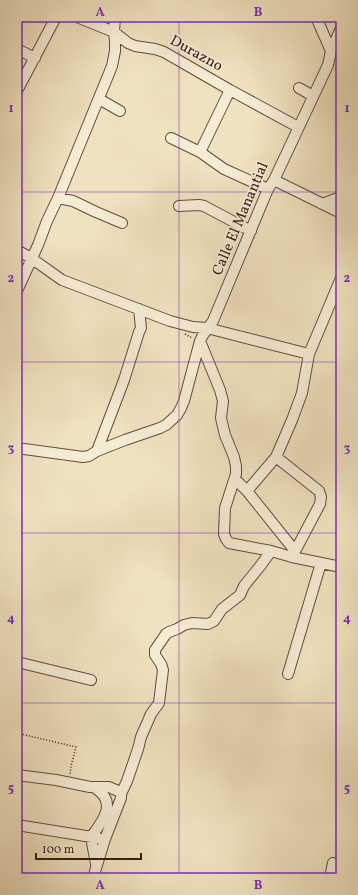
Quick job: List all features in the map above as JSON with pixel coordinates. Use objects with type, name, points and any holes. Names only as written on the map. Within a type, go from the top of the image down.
[{"type":"street","points":[[17,92],[56,17]]},
{"type":"street","name":"Durazno","points":[[77,17],[114,32],[128,43],[135,46],[164,52],[298,127]]},
{"type":"street","points":[[17,291],[58,198],[112,66],[115,51],[115,17]]},
{"type":"street","points":[[316,17],[331,51]]},
{"type":"street","name":"Calle El Manantial","points":[[97,451],[160,428],[171,421],[179,412],[184,402],[200,342],[207,328],[213,321],[268,189],[274,180],[328,65],[331,51],[341,28]]},
{"type":"street","points":[[17,48],[35,58]]},
{"type":"street","points":[[299,88],[313,96]]},
{"type":"street","points":[[200,152],[230,90]]},
{"type":"street","points":[[99,99],[120,110]]},
{"type":"street","points":[[171,138],[200,152],[224,169],[268,189]]},
{"type":"street","points":[[274,180],[341,214]]},
{"type":"street","points":[[322,204],[341,197]]},
{"type":"street","points":[[58,198],[73,201],[122,223]]},
{"type":"street","points":[[179,206],[204,206],[251,231]]},
{"type":"street","points":[[17,250],[62,280],[170,321],[193,327],[207,328],[309,354]]},
{"type":"street","points":[[247,491],[276,457],[302,393],[309,354],[341,278]]},
{"type":"street","points":[[17,448],[84,457],[97,451],[124,380],[139,332],[139,309]]},
{"type":"street","points":[[200,342],[220,390],[223,401],[221,418],[224,434],[234,457],[236,466],[236,474],[225,508],[224,534],[226,539],[229,543],[293,554],[321,564],[341,567]]},
{"type":"street","points":[[276,457],[319,491],[321,497],[320,504],[293,554]]},
{"type":"street","points":[[234,479],[247,491],[293,554]]},
{"type":"street","points":[[94,878],[105,839],[132,768],[141,737],[151,714],[159,703],[163,670],[155,655],[155,650],[169,632],[192,623],[208,624],[214,621],[222,609],[240,595],[244,586],[271,551]]},
{"type":"street","points":[[288,674],[321,564]]},
{"type":"street","points":[[17,662],[91,680]]},
{"type":"street","points":[[17,775],[56,780],[95,788],[110,788],[121,794]]},
{"type":"street","points":[[95,788],[100,791],[106,799],[106,810],[100,825],[92,837],[97,868]]},
{"type":"street","points":[[17,825],[105,839]]},
{"type":"street","points":[[330,878],[333,863]]},
{"type":"path","points":[[17,733],[76,747],[71,766],[70,783]]}]
